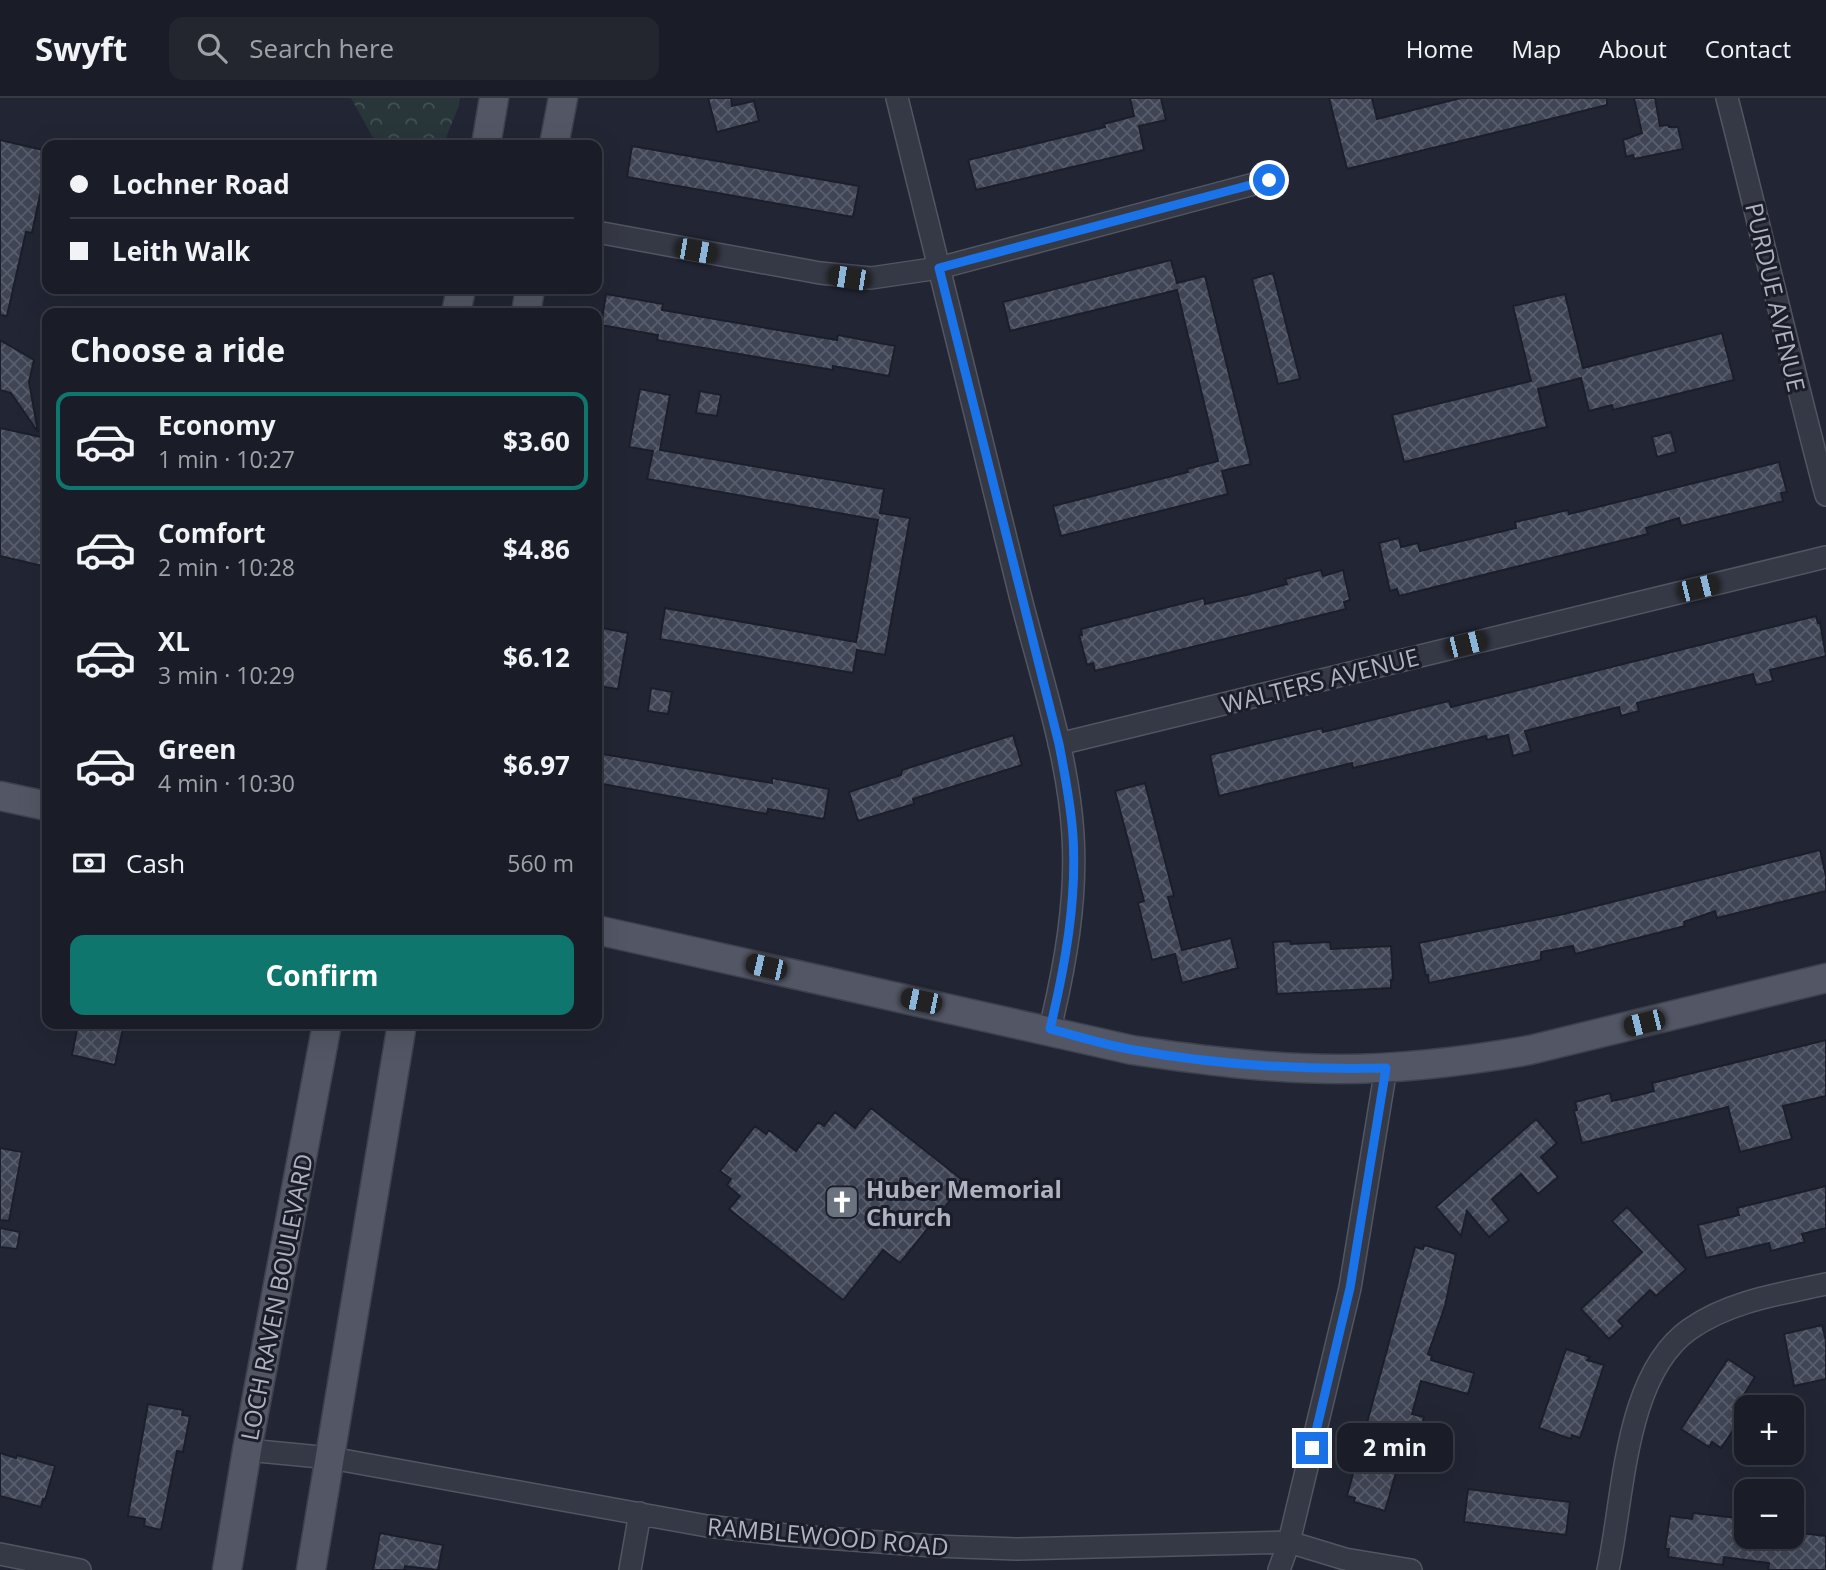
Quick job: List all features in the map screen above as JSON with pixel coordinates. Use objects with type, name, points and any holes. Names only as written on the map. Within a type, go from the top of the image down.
[{"type":"main road","points":[[487,140],[494,98]]},
{"type":"main road","points":[[555,140],[563,98]]},
{"type":"main road","points":[[0,796],[42,805]]},
{"type":"main road","points":[[602,931],[1050,1029],[1132,1050],[1291,1067],[1386,1068],[1483,1058],[1530,1050],[1826,978]]},
{"type":"main road","name":"LOCH RAVEN BOULEVARD","points":[[228,1570],[247,1450],[326,1029]]},
{"type":"main road","points":[[311,1570],[401,1029]]},
{"type":"street","points":[[897,98],[1059,744],[1069,797],[1074,887],[1069,933],[1050,1029]]},
{"type":"street","name":"PURDUE AVENUE","points":[[1727,98],[1826,495]]},
{"type":"street","points":[[602,234],[849,278],[871,278],[939,268],[1269,180]]},
{"type":"street","name":"WALTERS AVENUE","points":[[1059,744],[1826,557]]},
{"type":"street","points":[[1279,1570],[1289,1542],[1350,1288],[1386,1068]]},
{"type":"street","points":[[1608,1570],[1635,1422],[1647,1386],[1672,1344],[1690,1329],[1738,1305],[1826,1284]]},
{"type":"street","name":"RAMBLEWOOD ROAD","points":[[247,1450],[331,1458],[706,1526],[933,1546],[1102,1548],[1289,1542],[1335,1556],[1411,1570]]},
{"type":"street","points":[[630,1570],[640,1513]]},
{"type":"street","points":[[0,1554],[80,1570]]},
{"type":"green space","points":[[351,98],[460,98],[446,140],[375,140]]},
{"type":"building","points":[[708,98],[731,98],[732,106],[754,101],[759,121],[717,132]]},
{"type":"building","points":[[1130,98],[1161,98],[1166,120],[1139,126],[1144,150],[976,190],[968,160],[1105,127],[1104,124],[1134,116]]},
{"type":"building","points":[[1329,98],[1372,98],[1377,119],[1461,98],[1607,98],[1607,105],[1347,169]]},
{"type":"building","points":[[1634,98],[1655,98],[1660,126],[1678,127],[1683,149],[1634,159],[1633,155],[1626,157],[1623,140],[1642,133]]},
{"type":"building","points":[[0,140],[42,150],[42,186],[32,233],[26,232],[7,316],[0,315]]},
{"type":"building","points":[[632,146],[859,186],[853,217],[627,177]]},
{"type":"building","points":[[1171,260],[1177,283],[1205,276],[1251,464],[1222,471],[1228,494],[1061,536],[1053,506],[1188,472],[1187,469],[1218,461],[1177,290],[1010,331],[1003,302]]},
{"type":"building","points":[[1273,273],[1300,379],[1278,384],[1252,279]]},
{"type":"building","points":[[606,294],[663,304],[662,310],[837,340],[838,335],[895,346],[889,376],[833,366],[833,370],[657,340],[658,335],[602,325]]},
{"type":"building","points":[[1565,294],[1583,368],[1722,333],[1734,380],[1613,410],[1612,405],[1589,411],[1581,378],[1538,389],[1547,427],[1404,462],[1392,415],[1531,381],[1513,306]]},
{"type":"building","points":[[0,340],[34,360],[29,382],[38,432],[11,393],[0,390]]},
{"type":"building","points":[[640,389],[670,395],[660,450],[884,489],[880,513],[910,518],[885,655],[857,650],[853,673],[660,639],[665,608],[856,642],[878,520],[647,479],[653,451],[629,447]]},
{"type":"building","points":[[700,391],[721,395],[717,416],[696,413]]},
{"type":"building","points":[[0,428],[41,437],[42,566],[0,556]]},
{"type":"building","points":[[1671,432],[1676,452],[1657,457],[1652,437]]},
{"type":"building","points":[[1779,462],[1787,492],[1781,493],[1783,501],[1681,526],[1679,518],[1646,528],[1648,534],[1399,596],[1397,589],[1390,591],[1379,543],[1399,538],[1401,547],[1418,543],[1420,551],[1516,528],[1515,522],[1568,510],[1569,514]]},
{"type":"building","points":[[1321,570],[1323,576],[1343,570],[1350,600],[1344,602],[1346,609],[1095,671],[1093,663],[1087,665],[1079,635],[1082,635],[1081,629],[1204,598],[1205,604],[1250,594],[1287,584],[1285,579]]},
{"type":"building","points":[[1816,616],[1818,623],[1820,622],[1826,656],[1770,670],[1773,681],[1756,685],[1753,674],[1637,703],[1639,711],[1621,716],[1619,707],[1525,731],[1531,751],[1513,756],[1508,735],[1487,740],[1486,736],[1353,768],[1352,763],[1219,796],[1210,755],[1322,728],[1323,732],[1449,701],[1451,707]]},
{"type":"building","points":[[602,628],[628,633],[618,689],[602,687]]},
{"type":"building","points":[[651,688],[672,692],[668,714],[648,711]]},
{"type":"building","points":[[1013,735],[1022,765],[913,799],[914,804],[858,821],[849,792],[901,775],[902,770]]},
{"type":"building","points":[[602,754],[772,783],[772,778],[829,789],[824,819],[768,809],[767,814],[602,784]]},
{"type":"building","points":[[1145,783],[1174,896],[1168,897],[1182,950],[1231,938],[1238,968],[1182,983],[1175,954],[1152,960],[1138,903],[1144,901],[1115,791]]},
{"type":"building","points":[[1820,850],[1826,876],[1826,891],[1717,918],[1715,911],[1684,922],[1685,926],[1575,954],[1573,946],[1541,952],[1541,960],[1429,983],[1428,975],[1426,976],[1419,943],[1564,914]]},
{"type":"building","points":[[1290,941],[1291,944],[1330,942],[1331,949],[1391,946],[1391,988],[1277,994],[1273,942]]},
{"type":"building","points":[[77,1029],[123,1029],[115,1065],[72,1055]]},
{"type":"building","points":[[1826,1040],[1826,1096],[1783,1106],[1792,1139],[1740,1152],[1728,1107],[1582,1143],[1574,1111],[1577,1110],[1575,1102],[1610,1093],[1612,1101],[1635,1096],[1654,1091],[1652,1083]]},
{"type":"building","name":"Huber Memorial Church","points":[[871,1108],[965,1182],[900,1263],[883,1250],[843,1300],[729,1209],[740,1196],[727,1185],[731,1179],[720,1171],[755,1126],[766,1134],[769,1130],[796,1151],[818,1122],[824,1126],[835,1112],[855,1128]]},
{"type":"building","points":[[1536,1119],[1557,1143],[1541,1157],[1558,1177],[1538,1194],[1521,1174],[1492,1199],[1509,1220],[1489,1237],[1467,1211],[1461,1236],[1436,1207]]},
{"type":"building","points":[[0,1148],[22,1152],[9,1221],[0,1220]]},
{"type":"building","points":[[1826,1186],[1826,1228],[1802,1234],[1805,1242],[1771,1251],[1769,1243],[1706,1258],[1698,1225],[1739,1215],[1737,1208]]},
{"type":"building","points":[[1627,1207],[1686,1269],[1656,1296],[1650,1290],[1618,1321],[1623,1326],[1609,1339],[1581,1309],[1642,1252],[1612,1221]]},
{"type":"building","points":[[0,1228],[20,1232],[17,1249],[0,1247]]},
{"type":"building","points":[[1424,1245],[1456,1254],[1445,1306],[1428,1354],[1432,1356],[1431,1360],[1474,1373],[1468,1394],[1421,1381],[1412,1414],[1424,1417],[1419,1433],[1413,1432],[1408,1450],[1403,1448],[1385,1511],[1354,1502],[1355,1498],[1347,1496],[1415,1247],[1423,1249]]},
{"type":"building","points":[[1822,1325],[1826,1341],[1826,1379],[1794,1386],[1784,1334]]},
{"type":"building","points":[[1566,1349],[1604,1365],[1580,1438],[1572,1435],[1571,1439],[1539,1428]]},
{"type":"building","points":[[1728,1359],[1755,1377],[1744,1395],[1734,1395],[1734,1429],[1721,1448],[1712,1442],[1709,1447],[1681,1429]]},
{"type":"building","points":[[148,1404],[183,1410],[182,1415],[190,1416],[183,1452],[177,1451],[161,1530],[144,1526],[145,1519],[128,1516]]},
{"type":"building","points":[[0,1453],[55,1466],[41,1507],[0,1496]]},
{"type":"building","points":[[1468,1489],[1570,1502],[1566,1535],[1464,1522]]},
{"type":"building","points":[[1693,1513],[1734,1518],[1734,1549],[1804,1549],[1804,1533],[1826,1536],[1826,1570],[1768,1570],[1769,1563],[1724,1557],[1723,1565],[1668,1557],[1669,1549],[1665,1549],[1670,1516],[1692,1519]]},
{"type":"building","points":[[380,1533],[443,1545],[438,1570],[405,1566],[404,1570],[373,1570]]},
{"type":"place","name":"Huber Memorial Church","points":[[842,1202]]},
{"type":"route","points":[[1269,180],[939,268],[1059,744],[1069,797],[1073,835],[1073,896],[1069,933],[1050,1029],[1132,1050],[1206,1060],[1268,1066],[1386,1068],[1350,1288],[1312,1448]]}]
